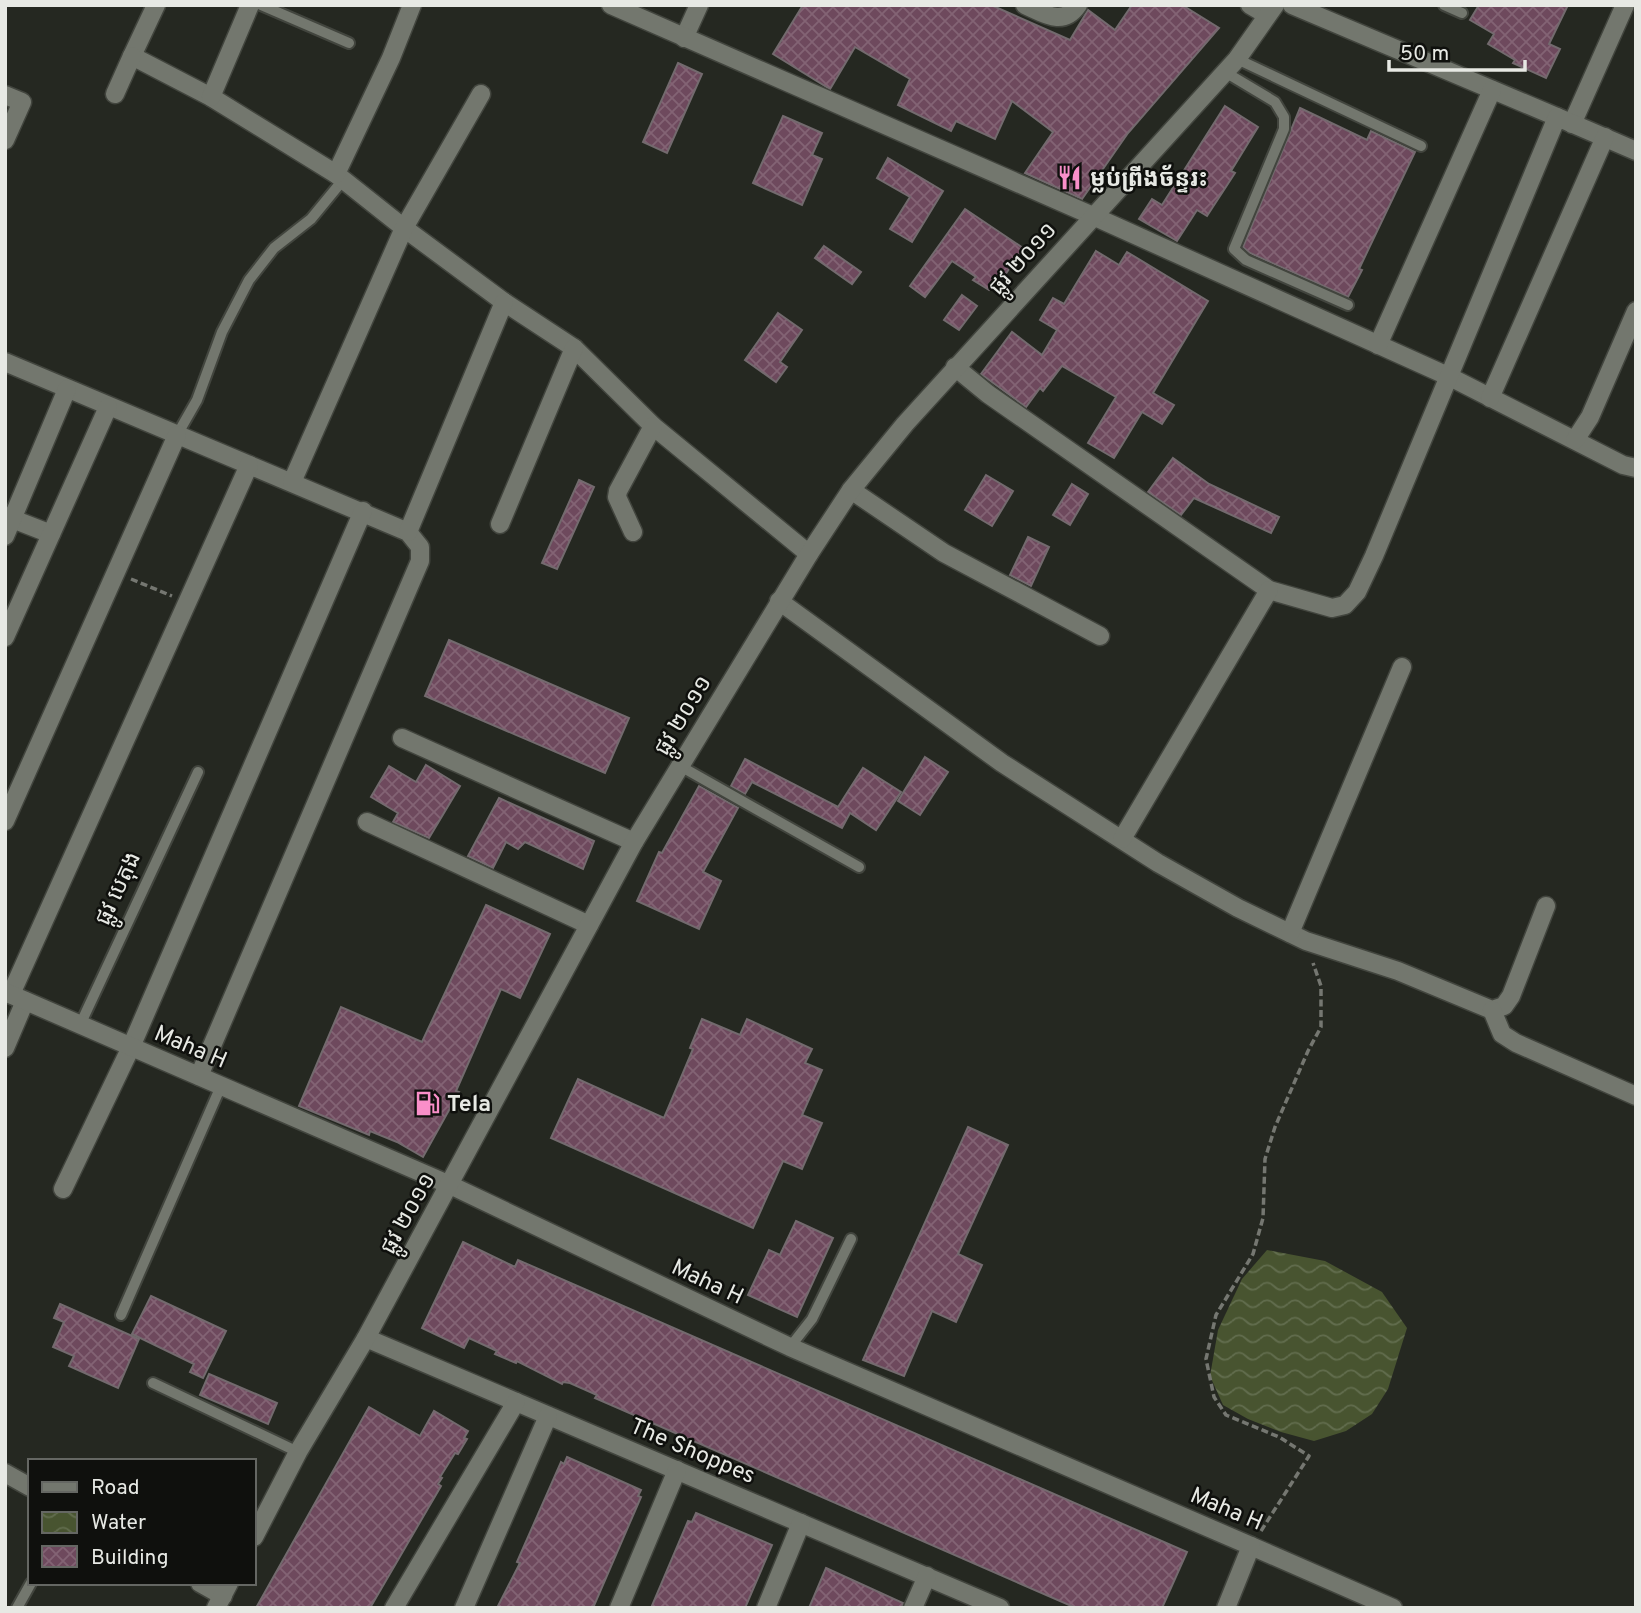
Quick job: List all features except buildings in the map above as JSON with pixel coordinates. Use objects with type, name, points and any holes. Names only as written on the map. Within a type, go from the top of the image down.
[{"type":"street","points":[[115,94],[156,5]]},
{"type":"street","points":[[211,97],[250,5]]},
{"type":"street","points":[[339,177],[412,5]]},
{"type":"street","points":[[611,5],[1093,216],[1450,377],[1623,465],[1636,468]]},
{"type":"street","points":[[684,37],[699,5]]},
{"type":"street","points":[[1025,5],[1059,18],[1071,15],[1077,5]]},
{"type":"street","points":[[1250,5],[1271,10]]},
{"type":"street","points":[[1292,5],[1636,150]]},
{"type":"street","points":[[956,367],[988,394],[1269,590],[1332,608],[1345,606],[1357,592],[1564,120],[1625,5]]},
{"type":"street","name":"ផ្លូវ ២០១១","points":[[256,1533],[298,1452],[366,1338],[450,1185],[634,842],[808,554],[851,491],[956,367],[1231,66],[1271,10]]},
{"type":"street","points":[[132,56],[211,97],[339,177],[504,302],[574,348],[653,426],[808,554]]},
{"type":"street","points":[[1378,345],[1492,90]]},
{"type":"street","points":[[5,94],[22,102],[5,140]]},
{"type":"street","points":[[292,482],[404,228],[481,94]]},
{"type":"street","points":[[1490,398],[1605,137]]},
{"type":"street","points":[[408,532],[504,302]]},
{"type":"street","points":[[1575,440],[1590,416],[1636,310]]},
{"type":"street","points":[[500,524],[574,348]]},
{"type":"street","points":[[5,362],[363,511],[408,532],[420,547],[419,561],[199,1076]]},
{"type":"street","points":[[5,536],[9,518],[67,389]]},
{"type":"street","points":[[5,637],[108,407]]},
{"type":"street","points":[[633,532],[617,497],[618,491],[653,426]]},
{"type":"street","points":[[5,821],[177,435]]},
{"type":"street","points":[[5,1048],[14,996],[249,465]]},
{"type":"street","points":[[851,491],[944,553],[1100,636]]},
{"type":"street","points":[[63,1189],[131,1047],[363,511]]},
{"type":"street","points":[[9,518],[51,534]]},
{"type":"street","points":[[1122,839],[1269,590]]},
{"type":"street","points":[[779,601],[1002,763],[1194,884],[1298,937],[1398,971],[1492,1010],[1504,1006],[1511,996],[1546,906]]},
{"type":"street","points":[[1298,937],[1402,667]]},
{"type":"street","points":[[402,738],[634,842]]},
{"type":"street","points":[[367,822],[589,925]]},
{"type":"street","name":"Maha H","points":[[14,996],[450,1185],[790,1347],[1393,1608]]},
{"type":"street","points":[[1492,1010],[1502,1034],[1516,1043],[1636,1096]]},
{"type":"street","name":"The Shoppes","points":[[366,1338],[1000,1608]]},
{"type":"street","points":[[394,1608],[516,1402]]},
{"type":"street","points":[[464,1608],[548,1416]]},
{"type":"street","points":[[619,1608],[677,1470]]},
{"type":"street","points":[[5,1473],[28,1486]]},
{"type":"street","points":[[766,1608],[802,1523]]},
{"type":"street","points":[[1226,1608],[1251,1546]]},
{"type":"street","points":[[913,1608],[927,1576]]},
{"type":"street","points":[[204,1585],[223,1596]]},
{"type":"lane","points":[[261,5],[349,43]]},
{"type":"lane","points":[[1444,5],[1462,13]]},
{"type":"lane","points":[[1231,66],[1421,146]]},
{"type":"lane","points":[[1231,66],[1275,102],[1284,117],[1284,129],[1234,249],[1246,260],[1348,305]]},
{"type":"lane","points":[[177,435],[197,400],[222,332],[249,280],[274,248],[311,219],[339,177]]},
{"type":"lane","points":[[680,766],[859,867]]},
{"type":"lane","name":"ផ្លូវ បេតុង","points":[[80,1025],[198,772]]},
{"type":"lane","points":[[121,1315],[221,1086]]},
{"type":"lane","points":[[790,1347],[812,1319],[851,1239]]},
{"type":"lane","points":[[153,1383],[298,1452]]},
{"type":"lane","points":[[17,1608],[30,1585]]},
{"type":"path","points":[[117,573],[187,602]]},
{"type":"path","points":[[1251,1546],[1309,1456],[1279,1437],[1226,1415],[1214,1397],[1206,1359],[1216,1315],[1253,1254],[1263,1218],[1265,1159],[1275,1127],[1321,1027],[1321,986],[1298,937]]},
{"type":"water","points":[[1267,1250],[1325,1261],[1382,1292],[1407,1328],[1388,1389],[1372,1414],[1346,1431],[1314,1441],[1248,1419],[1223,1405],[1210,1376],[1218,1330],[1242,1279]]},
{"type":"place","name":"ម្លប់ព្រីងច័ន្ទរះ","points":[[1070,178]]},
{"type":"place","name":"Tela","points":[[427,1103]]}]
